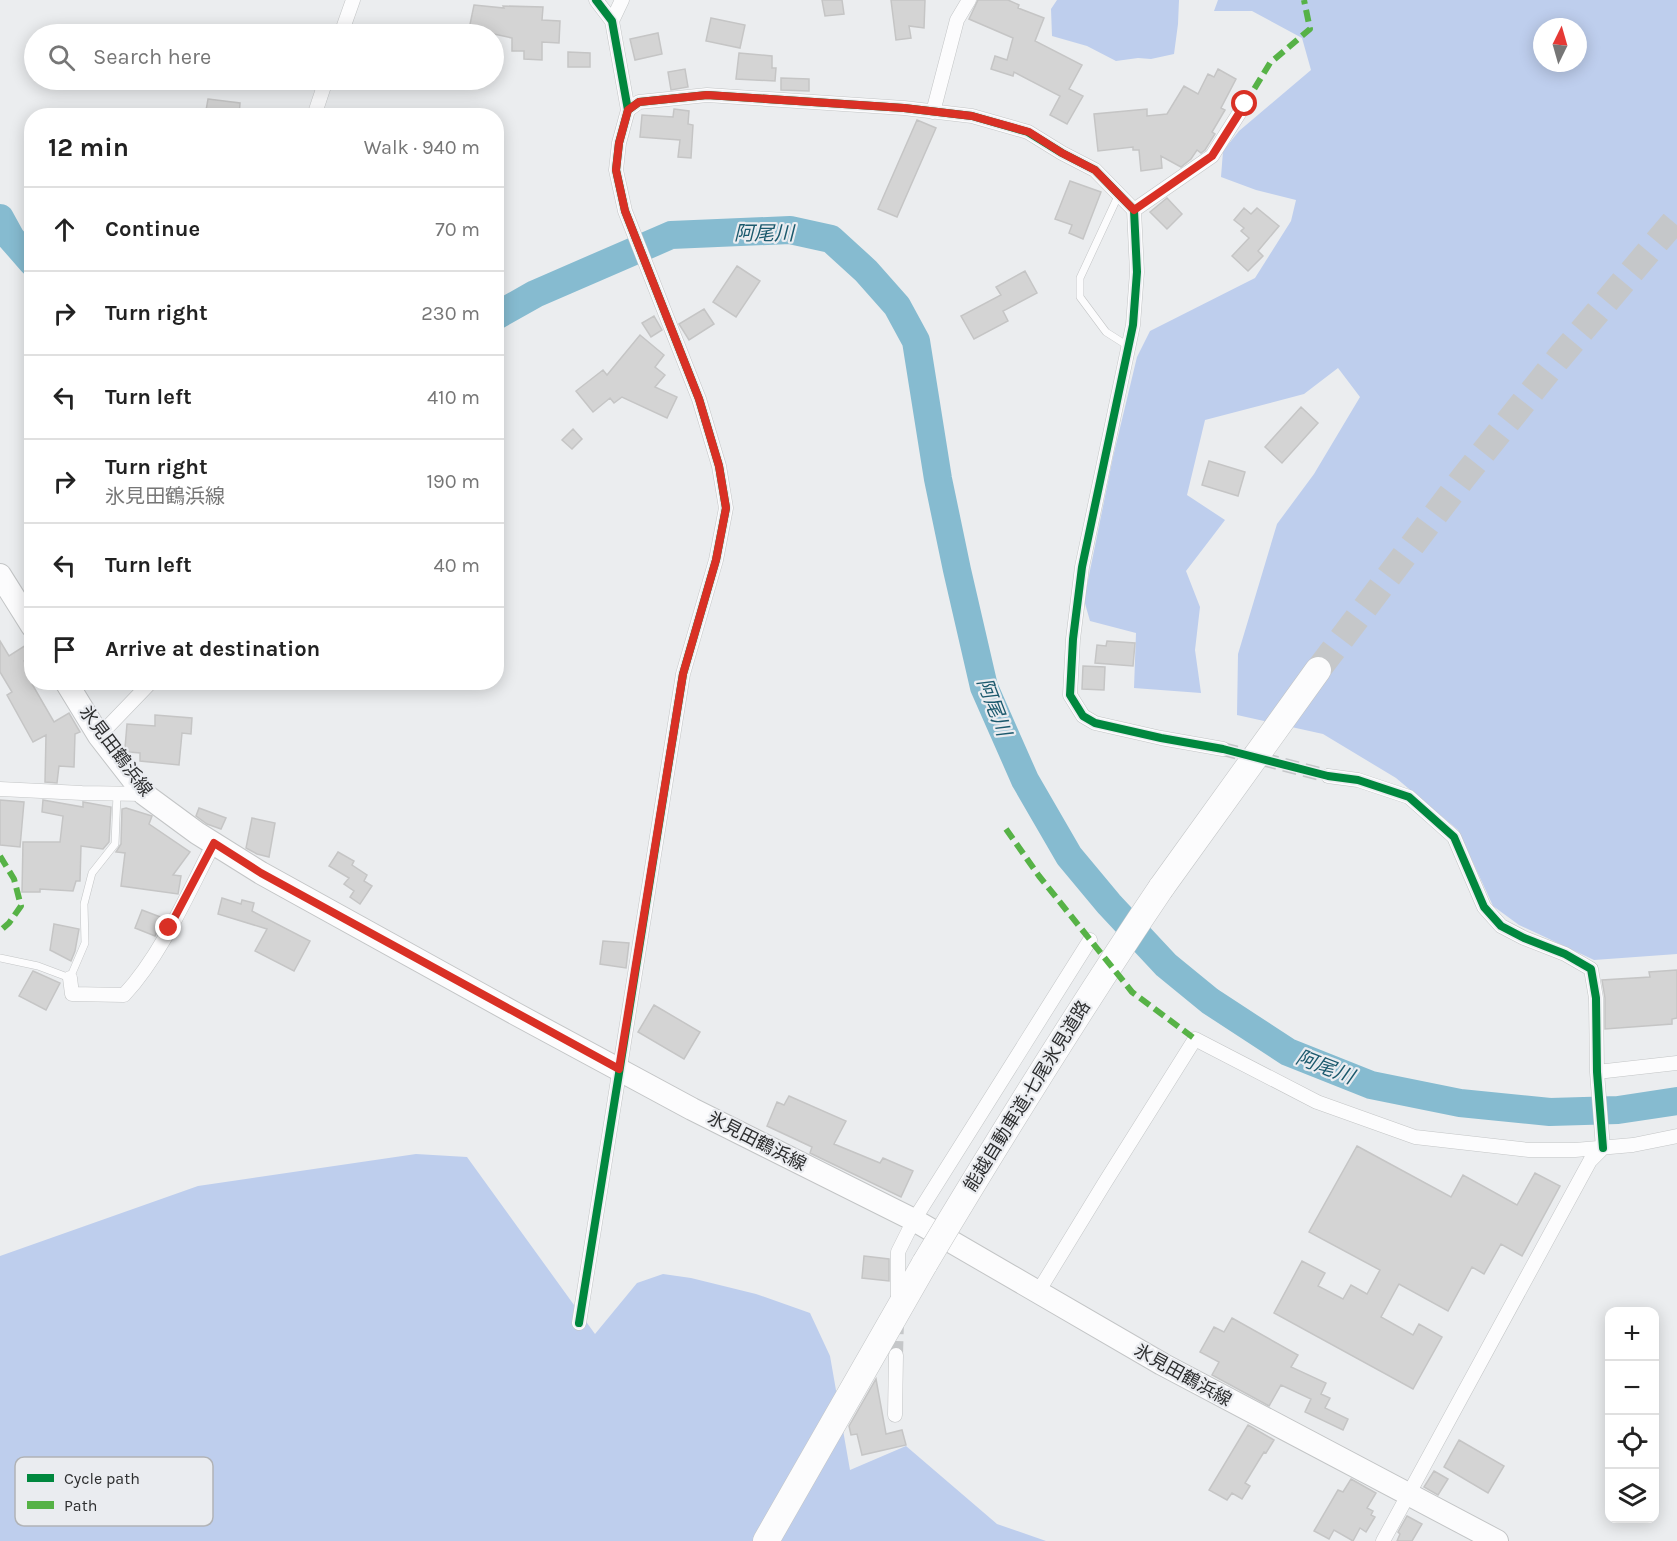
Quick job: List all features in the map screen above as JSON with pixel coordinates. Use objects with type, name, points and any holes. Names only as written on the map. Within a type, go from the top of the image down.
[{"type":"highway","name":"能越自動車道;七尾氷見道路","points":[[766,1541],[930,1266],[1165,891],[1218,825],[1322,674]]},
{"type":"highway","name":"能越自動車道;七尾氷見道路","points":[[782,1541],[930,1266]]},
{"type":"main road","points":[[0,574],[24,613]]},
{"type":"main road","name":"氷見田鶴浜線","points":[[71,690],[99,736],[144,794],[261,873],[692,1109],[914,1220],[1162,1364],[1497,1541]]},
{"type":"street","points":[[345,24],[354,0]]},
{"type":"street","points":[[579,1323],[683,674],[716,560],[726,508],[719,466],[699,399],[625,211],[616,170],[619,143],[628,110],[612,21],[596,0]]},
{"type":"street","points":[[612,21],[622,0]]},
{"type":"street","points":[[933,112],[957,20],[969,0]]},
{"type":"street","points":[[317,108],[323,90]]},
{"type":"street","points":[[628,110],[639,102],[707,95],[972,116],[1029,132],[1095,170],[1134,210],[1137,272],[1133,325],[1082,567],[1073,639],[1070,695],[1083,716],[1095,723],[1161,738],[1223,748]]},
{"type":"street","points":[[1134,210],[1212,156],[1245,104]]},
{"type":"street","points":[[99,736],[144,690]]},
{"type":"street","points":[[1328,776],[1358,780],[1409,797],[1454,837],[1484,907],[1501,926],[1565,954],[1591,969],[1596,998],[1597,1072],[1603,1148],[1590,1161],[1383,1541]]},
{"type":"street","points":[[0,789],[144,794]]},
{"type":"street","points":[[70,978],[72,994],[124,995],[138,980],[169,928],[214,843]]},
{"type":"street","points":[[898,1302],[898,1252],[914,1220],[1090,940]]},
{"type":"street","points":[[1038,1292],[1195,1039],[1317,1102],[1415,1137],[1529,1150],[1603,1148],[1633,1145],[1677,1136]]},
{"type":"street","points":[[1597,1072],[1677,1063]]},
{"type":"street","points":[[895,1415],[896,1355]]},
{"type":"lane","points":[[1119,194],[1080,278],[1080,297],[1106,332],[1128,346]]},
{"type":"lane","points":[[0,958],[38,966],[70,978],[85,943],[84,904],[92,873],[115,844],[117,794]]},
{"type":"shaded area","points":[[1057,0],[1179,0],[1174,54],[1151,59],[1116,61],[1087,46],[1052,36],[1051,9]]},
{"type":"shaded area","points":[[1218,0],[1677,0],[1677,954],[1594,960],[1519,925],[1493,906],[1458,830],[1396,778],[1323,734],[1237,715],[1238,654],[1277,524],[1314,474],[1360,397],[1338,368],[1304,394],[1205,420],[1187,495],[1225,520],[1186,571],[1200,607],[1195,650],[1201,693],[1134,688],[1136,633],[1090,621],[1084,600],[1113,457],[1137,357],[1150,331],[1255,278],[1291,221],[1296,200],[1256,190],[1221,177],[1223,151],[1239,131],[1311,70],[1302,38],[1252,11],[1214,11]]},
{"type":"shaded area","points":[[416,1154],[467,1157],[595,1334],[637,1283],[663,1274],[691,1278],[756,1294],[810,1313],[830,1356],[850,1470],[906,1446],[997,1524],[1046,1541],[0,1541],[0,1256],[198,1186]]},
{"type":"building","points":[[822,0],[842,0],[844,14],[825,16]]},
{"type":"building","points":[[891,0],[925,0],[924,28],[909,26],[911,38],[896,40]]},
{"type":"building","points":[[978,0],[1008,0],[1019,5],[1018,8],[1044,18],[1035,41],[1082,65],[1069,89],[1083,96],[1067,124],[1050,115],[1060,96],[1014,72],[1013,76],[991,69],[995,56],[1007,60],[1013,38],[969,19]]},
{"type":"building","points":[[474,5],[504,8],[503,6],[543,7],[542,20],[560,21],[559,43],[542,42],[542,60],[524,59],[524,51],[512,51],[512,38],[504,36],[504,24],[470,24]]},
{"type":"building","points":[[711,18],[745,25],[740,48],[706,41]]},
{"type":"building","points":[[658,33],[662,54],[635,60],[630,39]]},
{"type":"building","points":[[568,52],[590,53],[590,67],[568,67]]},
{"type":"building","points":[[739,53],[772,56],[772,68],[776,68],[775,81],[736,79]]},
{"type":"building","points":[[685,69],[688,87],[671,90],[668,72]]},
{"type":"building","points":[[1218,69],[1236,79],[1221,108],[1225,110],[1205,150],[1201,153],[1197,150],[1181,167],[1161,156],[1162,168],[1141,171],[1139,150],[1133,150],[1133,147],[1098,151],[1094,114],[1147,109],[1147,116],[1167,114],[1184,86],[1198,94],[1208,74],[1214,77]]},
{"type":"building","points":[[781,78],[809,79],[809,91],[781,90]]},
{"type":"building","points":[[208,99],[240,103],[240,108],[206,108]]},
{"type":"building","points":[[674,109],[689,111],[688,124],[693,125],[691,158],[678,157],[680,140],[640,137],[642,115],[673,117]]},
{"type":"building","points":[[917,120],[936,128],[897,217],[878,209]]},
{"type":"building","points":[[1070,181],[1101,192],[1083,239],[1069,233],[1072,225],[1055,219]]},
{"type":"building","points":[[1167,198],[1182,214],[1167,229],[1150,212]]},
{"type":"building","points":[[1244,208],[1251,214],[1257,208],[1279,226],[1258,251],[1263,256],[1248,271],[1232,256],[1249,238],[1241,231],[1244,228],[1234,220]]},
{"type":"building","points":[[737,266],[760,281],[736,317],[713,302]]},
{"type":"building","points":[[1025,271],[1037,293],[1003,311],[1008,321],[974,339],[961,316],[1001,295],[996,287]]},
{"type":"building","points":[[704,309],[714,324],[689,340],[679,324]]},
{"type":"building","points":[[654,316],[662,330],[651,337],[642,323]]},
{"type":"building","points":[[640,335],[664,355],[655,367],[665,375],[655,387],[677,397],[667,418],[622,397],[614,403],[610,398],[593,412],[576,391],[603,370],[607,375]]},
{"type":"building","points":[[1301,407],[1318,423],[1282,463],[1265,447]]},
{"type":"building","points":[[573,429],[582,439],[572,449],[562,440]]},
{"type":"building","points":[[1209,461],[1245,472],[1238,496],[1202,485]]},
{"type":"building","points":[[0,641],[9,656],[24,646],[24,690],[35,690],[54,722],[69,713],[80,732],[75,734],[74,767],[59,766],[57,783],[45,782],[46,735],[33,742],[7,695],[12,692],[0,672]]},
{"type":"building","points":[[1107,641],[1135,643],[1133,666],[1095,663],[1097,645],[1106,646]]},
{"type":"building","points":[[1083,666],[1105,667],[1104,690],[1082,689]]},
{"type":"building","points":[[155,715],[192,718],[191,734],[182,733],[179,765],[140,761],[140,753],[129,752],[125,748],[127,724],[155,726]]},
{"type":"building","points":[[0,800],[24,802],[20,847],[0,845]]},
{"type":"building","points":[[43,800],[83,807],[83,802],[111,807],[109,842],[103,849],[81,846],[80,881],[76,881],[73,891],[40,889],[40,892],[22,892],[23,842],[60,842],[63,816],[42,812]]},
{"type":"building","points":[[126,808],[152,816],[149,824],[190,852],[173,875],[181,876],[178,894],[121,886],[125,853],[116,852],[121,844],[122,809]]},
{"type":"building","points":[[199,808],[226,818],[221,829],[207,824],[196,816]]},
{"type":"building","points":[[252,818],[275,823],[269,857],[246,848]]},
{"type":"building","points":[[338,852],[354,861],[352,865],[367,875],[364,881],[372,886],[360,904],[350,897],[354,891],[344,884],[349,878],[329,866]]},
{"type":"building","points":[[222,898],[241,904],[242,900],[254,903],[252,911],[310,941],[294,971],[255,951],[267,929],[218,914]]},
{"type":"building","points":[[142,910],[163,918],[155,936],[135,928]]},
{"type":"building","points":[[54,924],[79,929],[71,961],[50,950]]},
{"type":"building","points":[[603,941],[629,943],[626,968],[600,964]]},
{"type":"building","points":[[1677,970],[1677,1018],[1672,1019],[1672,1024],[1605,1029],[1605,998],[1602,980],[1650,977],[1649,972]]},
{"type":"building","points":[[33,971],[60,983],[46,1010],[19,996]]},
{"type":"building","points":[[654,1005],[700,1032],[684,1059],[638,1032]]},
{"type":"building","points":[[789,1096],[846,1121],[834,1144],[880,1163],[883,1158],[913,1171],[901,1197],[810,1153],[812,1147],[767,1126],[777,1102],[784,1105]]},
{"type":"building","points":[[1357,1146],[1451,1197],[1463,1175],[1517,1205],[1535,1173],[1560,1186],[1522,1256],[1501,1244],[1484,1274],[1472,1267],[1448,1311],[1399,1284],[1381,1317],[1413,1335],[1419,1324],[1442,1337],[1413,1389],[1274,1313],[1302,1261],[1325,1273],[1318,1286],[1343,1299],[1351,1285],[1367,1294],[1380,1270],[1309,1232]]},
{"type":"building","points":[[864,1256],[889,1259],[889,1281],[862,1278]]},
{"type":"building","points":[[1232,1318],[1298,1355],[1291,1367],[1326,1383],[1321,1394],[1330,1398],[1325,1408],[1348,1419],[1343,1430],[1305,1412],[1311,1399],[1281,1385],[1269,1406],[1212,1375],[1219,1362],[1200,1352],[1214,1327],[1224,1332]]},
{"type":"building","points":[[876,1379],[886,1434],[902,1430],[906,1445],[862,1455],[857,1434],[851,1435],[849,1426]]},
{"type":"building","points":[[1248,1425],[1274,1440],[1245,1483],[1250,1486],[1242,1499],[1232,1493],[1227,1500],[1209,1490]]},
{"type":"building","points":[[1459,1440],[1504,1466],[1488,1493],[1444,1467]]},
{"type":"building","points":[[1434,1471],[1448,1479],[1438,1495],[1424,1487]]},
{"type":"building","points":[[1351,1479],[1376,1493],[1367,1508],[1373,1511],[1371,1515],[1375,1517],[1366,1532],[1360,1528],[1353,1541],[1334,1530],[1329,1539],[1314,1531],[1338,1490],[1343,1492]]},
{"type":"building","points":[[1407,1516],[1422,1524],[1412,1541],[1397,1541],[1400,1534],[1398,1532]]},
{"type":"waterway","name":"阿尾川","points":[[0,218],[11,238],[24,253]]},
{"type":"waterway","name":"阿尾川","points":[[504,311],[535,294],[671,235],[790,230],[831,239],[866,271],[897,306],[916,341],[938,479],[984,687],[1025,780],[1069,856],[1109,904],[1166,965],[1210,1001],[1288,1052],[1371,1085],[1460,1103],[1550,1112],[1618,1110],[1677,1101]]},
{"type":"tunnel","points":[[1318,670],[1463,478],[1558,359],[1677,218]]},
{"type":"tunnel","points":[[1223,749],[1328,776]]},
{"type":"tunnel","points":[[896,1355],[897,1321]]},
{"type":"marked path","points":[[1245,104],[1270,63],[1310,29],[1304,0]]},
{"type":"marked path","points":[[1006,829],[1039,876],[1132,992],[1195,1039]]},
{"type":"marked path","points":[[0,856],[14,879],[21,906],[0,931]]},
{"type":"cycle path","points":[[579,1323],[683,674],[716,560],[726,508],[719,466],[699,399],[625,211],[616,170],[619,143],[628,110],[612,21],[596,0]]},
{"type":"cycle path","points":[[628,110],[639,102],[707,95],[904,108],[972,116],[1028,132],[1095,170],[1134,210],[1137,272],[1133,325],[1082,567],[1073,639],[1070,695],[1083,716],[1095,723],[1223,749],[1328,776],[1358,780],[1409,797],[1454,837],[1484,907],[1501,926],[1565,954],[1591,969],[1596,998],[1597,1072],[1603,1148]]},
{"type":"route","points":[[169,928],[214,843],[261,873],[619,1069],[683,674],[716,560],[726,508],[719,466],[699,399],[655,291],[620,193],[616,170],[619,143],[628,110],[639,102],[707,95],[904,108],[972,116],[1029,132],[1095,170],[1134,210],[1212,156],[1245,104]]}]
